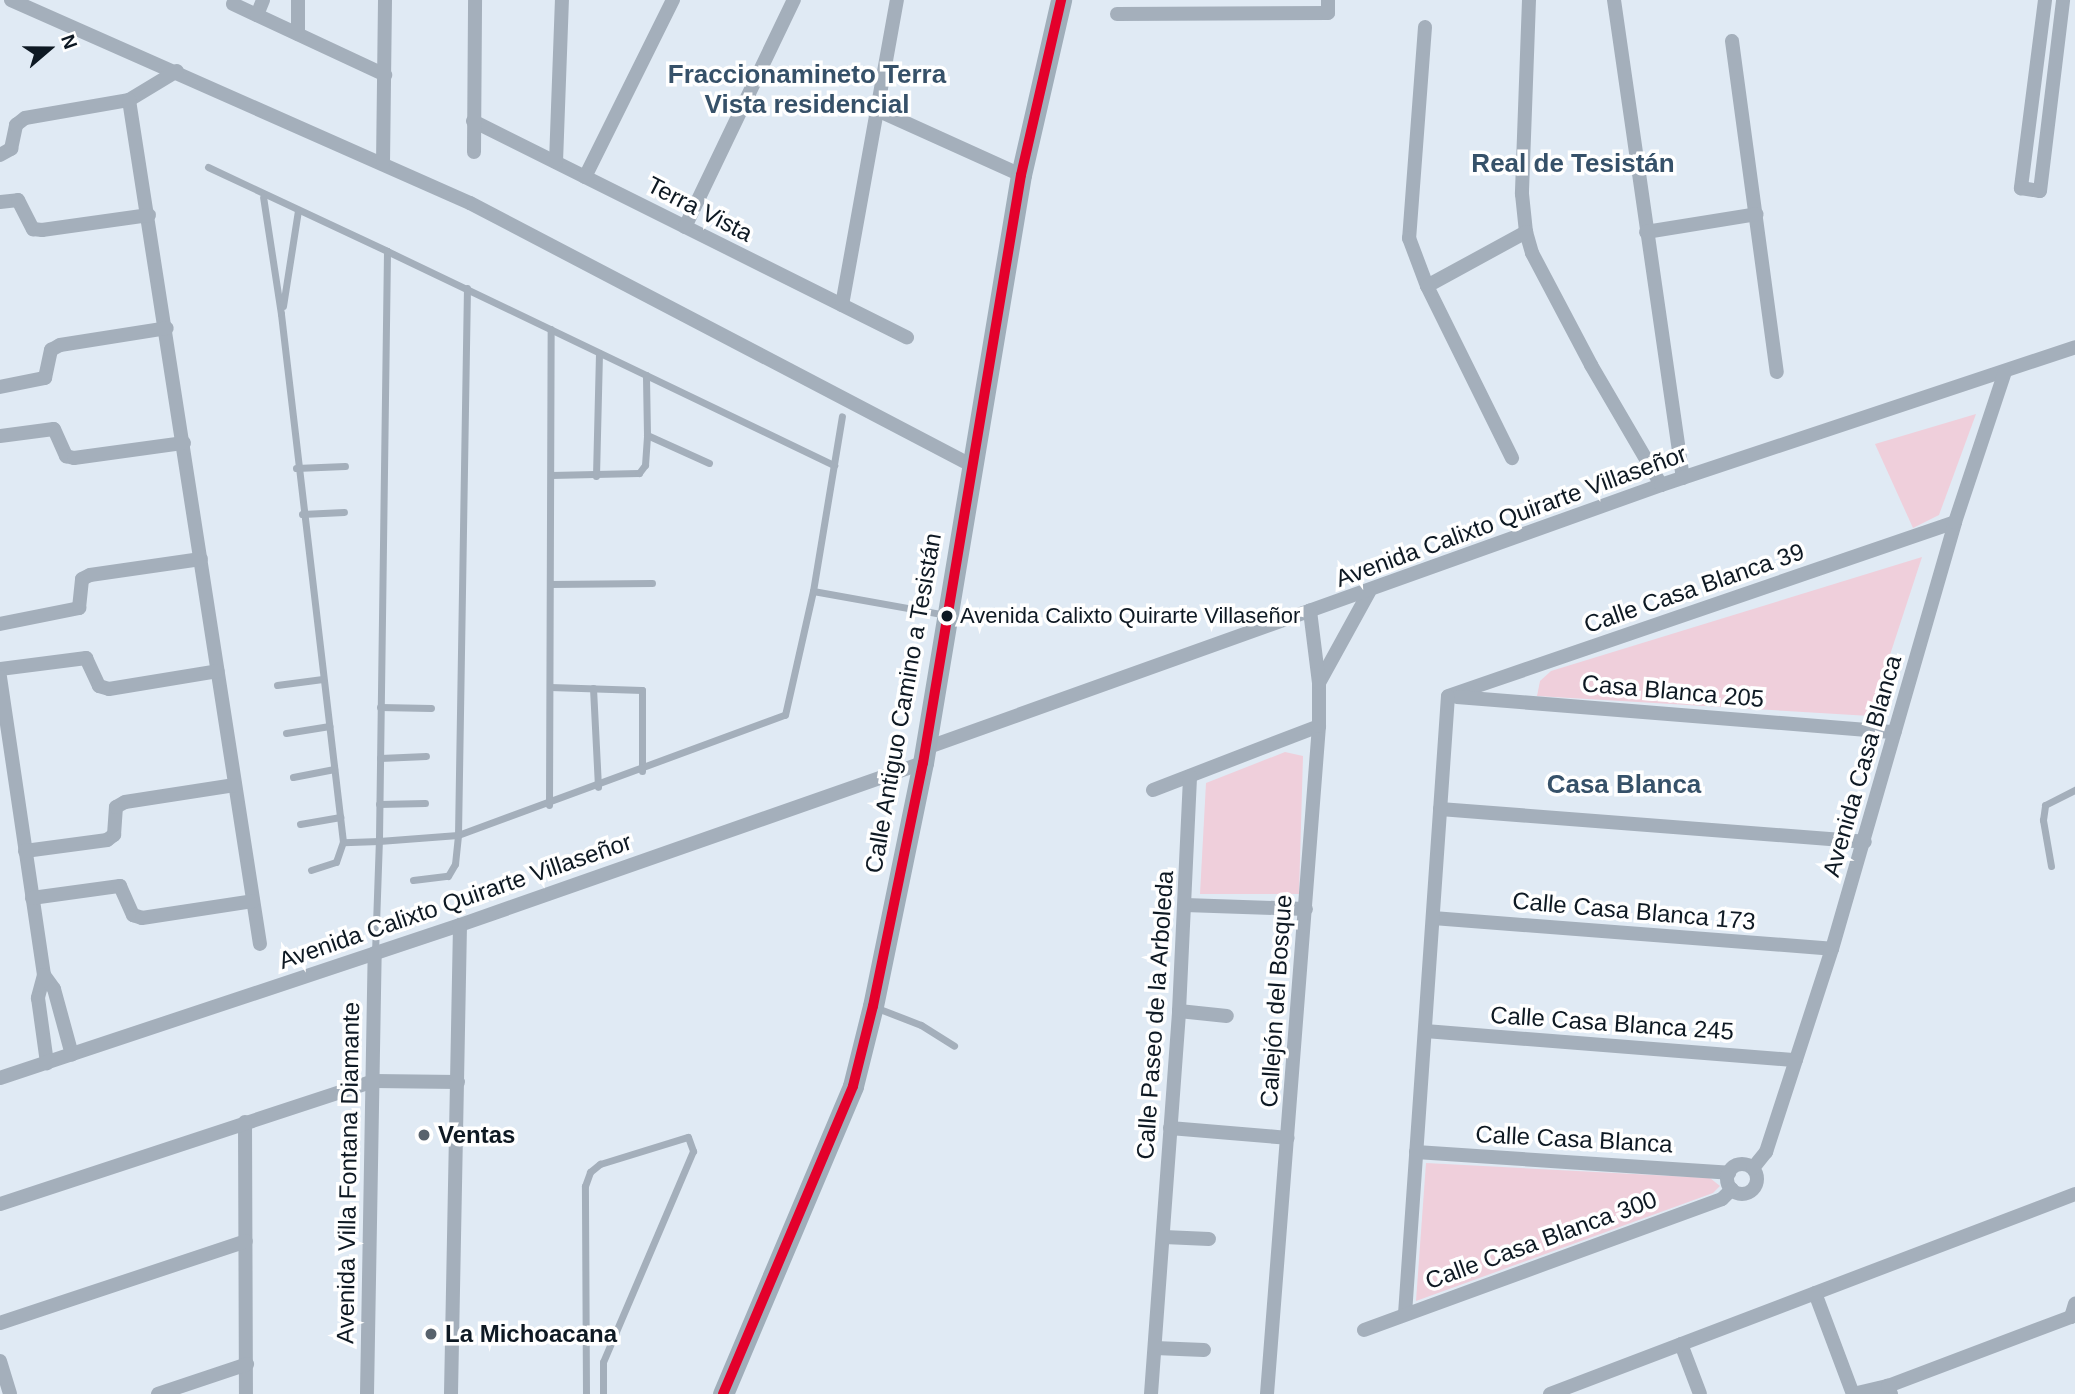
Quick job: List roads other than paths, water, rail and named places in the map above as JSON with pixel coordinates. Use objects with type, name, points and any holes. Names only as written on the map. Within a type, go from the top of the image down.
[{"type":"street","points":[[11,0],[177,71],[494,215],[971,465]]},
{"type":"street","points":[[257,15],[263,0]]},
{"type":"street","points":[[298,0],[298,34]]},
{"type":"street","points":[[383,164],[386,0]]},
{"type":"street","points":[[474,152],[475,0]]},
{"type":"street","points":[[556,162],[562,0]]},
{"type":"street","points":[[585,177],[673,0]]},
{"type":"street","points":[[685,227],[794,0]]},
{"type":"street","name":"Calle Antiguo Camino a Tesistán","points":[[723,1394],[852,1086],[873,1006],[925,755],[946,615],[1021,175],[1061,0]]},
{"type":"street","points":[[1529,0],[1522,194],[1526,233],[1532,253],[1591,365],[1661,485]]},
{"type":"street","points":[[1614,0],[1683,478]]},
{"type":"street","points":[[2045,0],[2021,188],[2040,191],[2063,0]]},
{"type":"street","points":[[842,305],[895,1]]},
{"type":"street","points":[[233,4],[384,75]]},
{"type":"street","points":[[1117,14],[1181,7],[1328,6]]},
{"type":"street","points":[[1425,27],[1409,238],[1427,286],[1512,458]]},
{"type":"street","points":[[1732,41],[1777,372]]},
{"type":"street","points":[[0,155],[11,149],[16,125],[25,118],[129,100],[177,71]]},
{"type":"street","points":[[129,100],[167,328],[260,944]]},
{"type":"street","points":[[875,109],[1021,175]]},
{"type":"street","name":"Terra Vista","points":[[473,121],[907,337]]},
{"type":"street","points":[[0,202],[18,200],[33,229],[42,230],[149,215]]},
{"type":"street","points":[[1646,232],[1757,214]]},
{"type":"street","points":[[1427,286],[1526,233]]},
{"type":"street","points":[[0,387],[45,378],[51,350],[60,345],[167,328]]},
{"type":"street","name":"Avenida Calixto Quirarte Villaseñor","points":[[0,1078],[460,925],[1310,611],[1661,485],[2075,347]]},
{"type":"street","name":"Avenida Casa Blanca","points":[[1753,1168],[1766,1152],[1866,842],[1955,522],[2005,372]]},
{"type":"street","points":[[0,436],[54,429],[61,449],[74,458],[184,443]]},
{"type":"street","name":"Calle Casa Blanca 39","points":[[1448,696],[1955,522]]},
{"type":"street","points":[[0,624],[79,608],[82,579],[90,575],[201,559]]},
{"type":"street","points":[[1319,683],[1368,592]]},
{"type":"street","name":"Callejón del Bosque","points":[[1268,1394],[1319,726],[1319,683],[1310,611]]},
{"type":"street","points":[[0,669],[86,658],[99,686],[109,689],[218,671]]},
{"type":"street","points":[[0,677],[44,975],[38,998],[47,1063]]},
{"type":"street","points":[[1405,1314],[1448,696]]},
{"type":"street","name":"Casa Blanca 205","points":[[1448,696],[1895,733]]},
{"type":"street","points":[[1153,790],[1319,726]]},
{"type":"street","name":"Calle Paseo de la Arboleda","points":[[1151,1394],[1179,1011],[1190,776]]},
{"type":"street","points":[[25,851],[107,840],[114,835],[116,807],[125,802],[236,785]]},
{"type":"street","points":[[1440,809],[1866,842]]},
{"type":"street","points":[[32,898],[120,887],[133,915],[142,918],[253,901]]},
{"type":"street","points":[[1185,905],[1307,909]]},
{"type":"street","name":"Calle Casa Blanca 173","points":[[1433,918],[1832,949]]},
{"type":"street","points":[[451,1394],[460,925]]},
{"type":"street","name":"Avenida Villa Fontana Diamante","points":[[367,1394],[375,953]]},
{"type":"street","points":[[44,975],[54,989],[72,1055]]},
{"type":"street","points":[[1179,1011],[1227,1016]]},
{"type":"street","name":"Calle Casa Blanca 245","points":[[1424,1031],[1796,1060]]},
{"type":"street","points":[[0,1204],[374,1081],[458,1082]]},
{"type":"street","points":[[245,1122],[246,1394]]},
{"type":"street","points":[[1170,1128],[1288,1138]]},
{"type":"street","name":"Calle Casa Blanca","points":[[1416,1152],[1729,1173]]},
{"type":"street","points":[[1737,1165],[1753,1168],[1758,1179],[1753,1190],[1742,1194],[1732,1189],[1729,1173],[1737,1165]]},
{"type":"street","name":"Calle Casa Blanca 300","points":[[1364,1330],[1722,1199],[1732,1189]]},
{"type":"street","points":[[1550,1394],[2075,1194]]},
{"type":"street","points":[[1164,1237],[1209,1239]]},
{"type":"street","points":[[0,1322],[246,1241]]},
{"type":"street","points":[[1815,1293],[1853,1394],[1890,1390],[2071,1317],[2075,1304]]},
{"type":"street","points":[[1681,1344],[1700,1394]]},
{"type":"street","points":[[1155,1348],[1204,1350]]},
{"type":"street","points":[[0,1361],[10,1394]]},
{"type":"street","points":[[158,1394],[247,1364]]},
{"type":"lane","points":[[208,167],[263,197],[298,210],[467,288],[834,465]]},
{"type":"lane","points":[[263,197],[281,314],[296,467],[344,842],[337,862],[310,870]]},
{"type":"lane","points":[[281,314],[298,210]]},
{"type":"lane","points":[[375,953],[387,251]]},
{"type":"lane","points":[[413,880],[448,876],[455,864],[458,835],[467,288]]},
{"type":"lane","points":[[549,805],[551,329]]},
{"type":"lane","points":[[596,476],[599,353]]},
{"type":"lane","points":[[551,475],[596,476],[639,472],[645,465],[646,375]]},
{"type":"lane","points":[[344,842],[458,835],[642,771],[785,715],[813,591],[842,416]]},
{"type":"lane","points":[[647,435],[709,463]]},
{"type":"lane","points":[[296,467],[345,466]]},
{"type":"lane","points":[[302,514],[344,512]]},
{"type":"lane","points":[[550,584],[652,583]]},
{"type":"lane","points":[[813,591],[946,615]]},
{"type":"lane","points":[[277,685],[323,679]]},
{"type":"lane","points":[[550,687],[642,690],[642,771]]},
{"type":"lane","points":[[593,688],[598,787]]},
{"type":"lane","points":[[380,707],[431,708]]},
{"type":"lane","points":[[286,733],[329,726]]},
{"type":"lane","points":[[380,758],[426,756]]},
{"type":"lane","points":[[293,777],[334,769]]},
{"type":"lane","points":[[2051,866],[2043,820],[2045,805],[2075,790]]},
{"type":"lane","points":[[379,804],[425,803]]},
{"type":"lane","points":[[300,824],[340,817]]},
{"type":"lane","points":[[873,1006],[921,1025],[954,1046]]},
{"type":"lane","points":[[586,1394],[585,1186],[590,1172],[600,1164],[688,1138],[693,1151],[603,1362],[603,1394]]},
{"type":"lane","points":[[586,1363],[603,1362]]},
{"type":"place","name":"Avenida Calixto Quirarte Villaseñor","points":[[947,616]]},
{"type":"place","name":"Ventas","points":[[424,1135]]},
{"type":"place","name":"La Michoacana","points":[[431,1334]]},
{"type":"district","name":"Fraccionamineto Terra Vista residencial","points":[[807,90]]},
{"type":"district","name":"Real de Tesistán","points":[[1573,164]]},
{"type":"district","name":"Casa Blanca","points":[[1624,785]]}]
